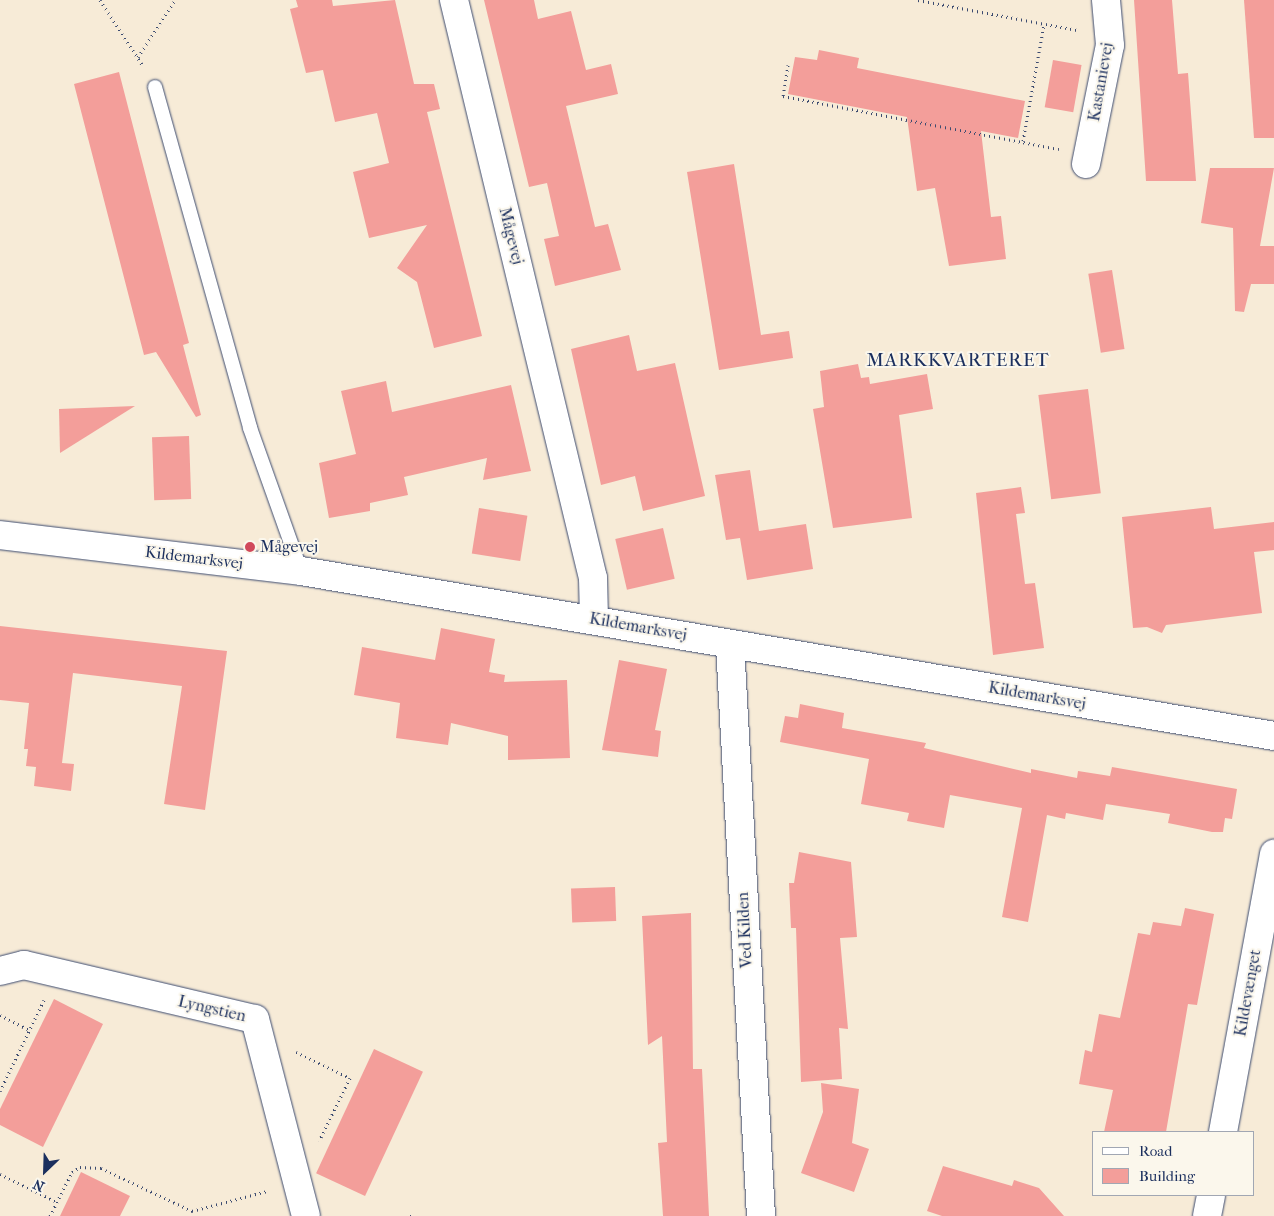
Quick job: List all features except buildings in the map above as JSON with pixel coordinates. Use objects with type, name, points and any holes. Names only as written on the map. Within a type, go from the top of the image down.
[{"type":"street","name":"Mågevej","points":[[454,0],[593,578],[594,618]]},
{"type":"street","name":"Kastanievej","points":[[1087,159],[1110,36],[1106,0]]},
{"type":"street","name":"Kildemarksvej","points":[[0,535],[301,571],[594,618],[730,644],[1274,736]]},
{"type":"street","name":"Ved Kilden","points":[[730,644],[763,1216]]},
{"type":"street","name":"Kildevænget","points":[[1223,1131],[1274,854]]},
{"type":"street","name":"Lyngstien","points":[[0,971],[24,965],[255,1019],[306,1216]]},
{"type":"street","points":[[1207,1216],[1211,1196]]},
{"type":"lane","points":[[155,87],[250,428],[301,571]]},
{"type":"path","points":[[100,0],[138,57],[155,87]]},
{"type":"path","points":[[138,57],[175,0]]},
{"type":"path","points":[[918,0],[1110,36]]},
{"type":"path","points":[[1023,142],[1044,24]]},
{"type":"path","points":[[788,65],[783,96],[1023,142],[1087,159]]},
{"type":"path","points":[[0,1091],[58,973]]},
{"type":"path","points":[[0,1015],[30,1030]]},
{"type":"path","points":[[50,1216],[72,1172],[80,1167],[101,1168],[192,1211],[298,1184],[350,1078],[259,1035]]},
{"type":"path","points":[[0,1174],[57,1202]]},
{"type":"place","name":"Mågevej","points":[[250,547]]},
{"type":"district","name":"MARKKVARTERET","points":[[958,361]]}]
